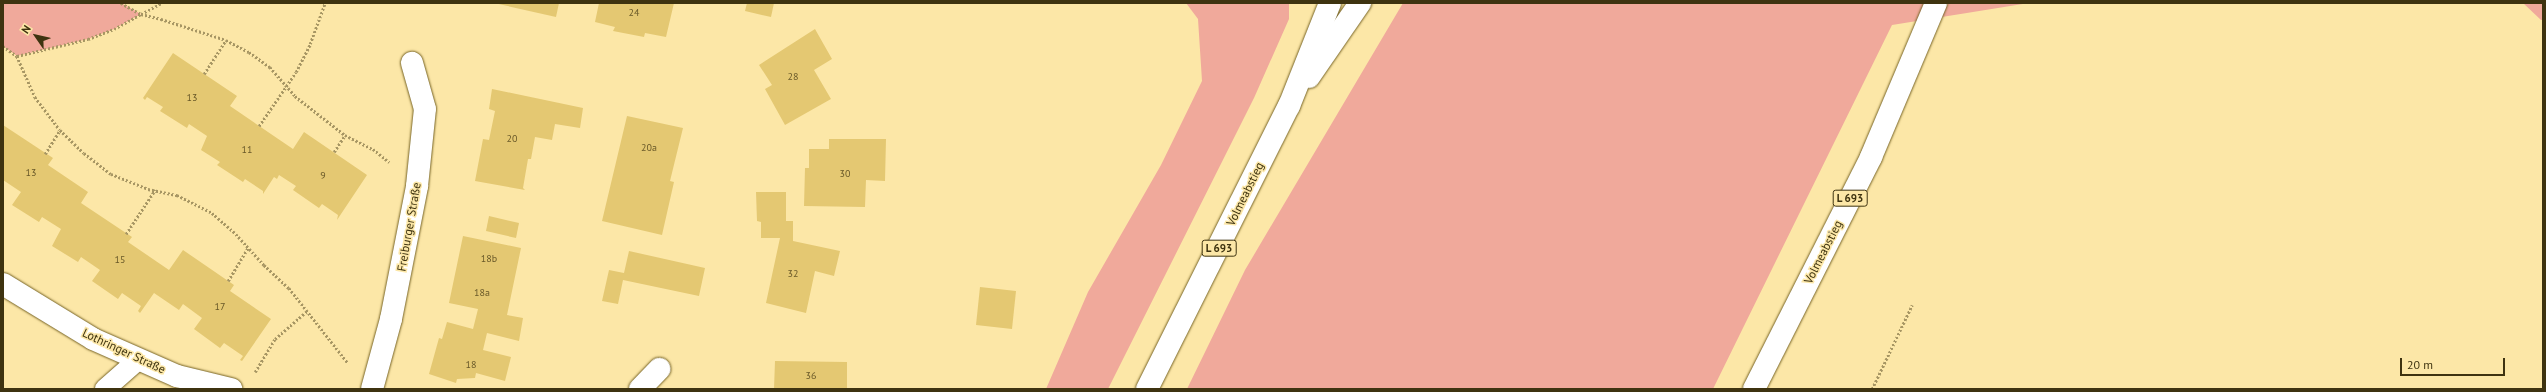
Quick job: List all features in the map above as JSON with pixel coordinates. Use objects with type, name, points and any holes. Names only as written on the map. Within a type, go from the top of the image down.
[{"type":"main road","name":"Volmeabstieg","points":[[1289,106],[1360,3]]},
{"type":"main road","name":"Volmeabstieg","points":[[1754,389],[1871,157],[1936,3]]},
{"type":"main road","name":"Volmeabstieg","points":[[1147,389],[1289,106],[1328,5]]},
{"type":"main road","name":"Freiburger Straße","points":[[372,389],[391,319],[418,186],[425,109],[412,63]]},
{"type":"main road","name":"Lothringer Straße","points":[[3,284],[93,339],[177,376],[231,389]]},
{"type":"main road","points":[[640,389],[659,369]]},
{"type":"lane","points":[[105,389],[139,359]]},
{"type":"path","points":[[122,3],[141,14],[226,40],[270,67],[285,86],[345,135],[373,149],[418,186]]},
{"type":"path","points":[[18,56],[88,39],[114,29],[162,3]]},
{"type":"path","points":[[260,126],[285,86],[296,72],[310,44],[325,3]]},
{"type":"path","points":[[204,74],[226,40]]},
{"type":"path","points":[[3,46],[18,56],[35,97],[60,130],[111,174],[155,190],[177,195],[212,213],[289,288],[333,345],[372,389]]},
{"type":"path","points":[[45,154],[60,130]]},
{"type":"path","points":[[334,152],[345,135]]},
{"type":"path","points":[[126,234],[155,190]]},
{"type":"path","points":[[228,281],[248,248]]},
{"type":"path","points":[[1872,389],[1912,305]]},
{"type":"path","points":[[254,375],[255,368],[276,339],[307,310]]},
{"type":"shaded area","points":[[3,3],[121,3],[141,14],[114,29],[88,39],[17,56],[3,46]]},
{"type":"shaded area","points":[[1186,3],[1289,3],[1289,19],[1254,98],[1108,389],[1046,389],[1088,292],[1161,165],[1202,81],[1198,19]]},
{"type":"shaded area","points":[[1403,3],[2029,3],[1892,25],[1713,389],[1187,389],[1245,270]]},
{"type":"shaded area","points":[[2523,3],[2543,3],[2543,20],[2541,20]]},
{"type":"building","points":[[494,3],[559,3],[556,17]]},
{"type":"building","points":[[599,3],[674,3],[666,37],[645,33],[644,37],[613,31],[615,27],[595,22]]},
{"type":"building","points":[[747,3],[774,3],[771,17],[745,11]]},
{"type":"building","points":[[815,29],[832,59],[814,70],[831,99],[785,125],[765,89],[772,85],[759,65]]},
{"type":"building","points":[[173,53],[237,96],[230,106],[293,149],[304,132],[367,175],[337,220],[338,215],[322,204],[319,208],[293,190],[296,186],[279,175],[277,179],[274,177],[263,194],[263,191],[245,179],[243,182],[217,165],[220,162],[201,150],[207,136],[189,124],[187,128],[160,111],[163,107],[147,97],[145,100],[143,98]]},
{"type":"building","points":[[492,89],[583,108],[580,128],[555,124],[552,140],[535,137],[531,159],[528,159],[523,188],[525,190],[475,181],[483,139],[489,140],[495,111],[489,109]]},
{"type":"building","points":[[627,116],[683,128],[670,181],[674,182],[662,235],[602,221]]},
{"type":"building","points":[[3,125],[53,158],[48,165],[88,192],[81,203],[132,237],[128,242],[169,270],[183,250],[234,285],[230,291],[271,319],[242,361],[240,360],[243,356],[224,343],[220,348],[194,329],[202,318],[183,304],[179,310],[154,293],[140,313],[138,311],[141,306],[122,293],[118,299],[92,281],[100,270],[81,257],[78,262],[52,246],[61,229],[42,217],[39,222],[12,205],[21,192],[3,180]]},
{"type":"building","points":[[829,139],[886,139],[885,181],[866,180],[865,207],[804,206],[805,168],[809,168],[809,149],[829,149]]},
{"type":"building","points":[[756,192],[786,192],[786,221],[793,221],[793,241],[840,251],[834,276],[815,271],[806,313],[766,303],[780,238],[761,238],[761,222],[757,221]]},
{"type":"building","points":[[489,216],[519,223],[516,238],[486,231]]},
{"type":"building","points":[[463,236],[521,248],[507,315],[523,318],[519,341],[487,333],[483,350],[511,357],[505,381],[476,373],[475,378],[457,379],[456,383],[429,374],[439,338],[442,339],[447,322],[473,329],[478,309],[449,303]]},
{"type":"building","points":[[629,251],[705,268],[699,296],[623,280],[618,304],[602,301],[609,270],[624,273]]},
{"type":"building","points":[[980,287],[1016,291],[1012,329],[976,325]]},
{"type":"building","points":[[775,361],[847,362],[847,389],[774,389]]}]
